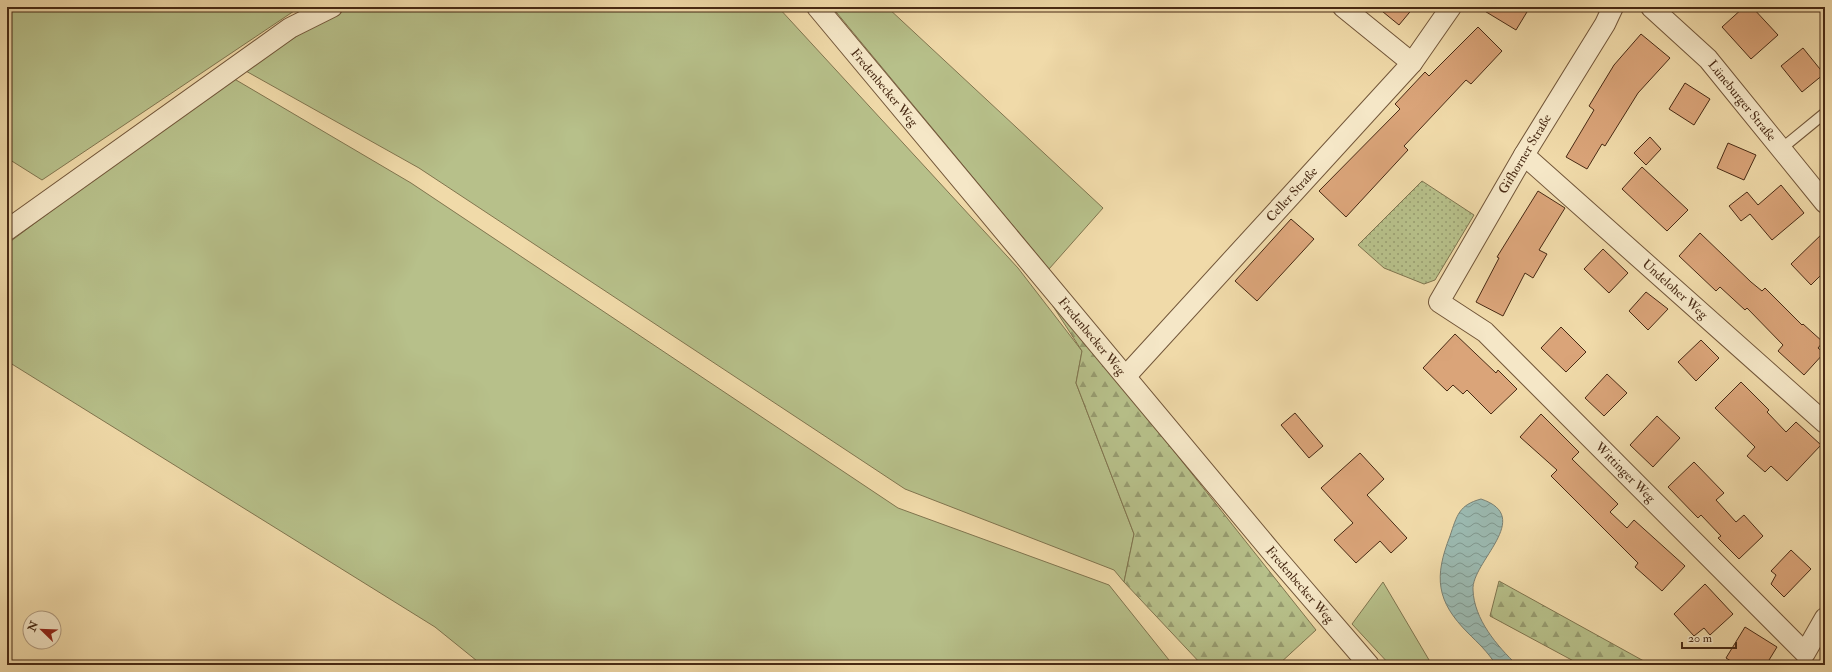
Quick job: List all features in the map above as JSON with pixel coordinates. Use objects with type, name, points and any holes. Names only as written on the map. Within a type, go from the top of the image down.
[{"type":"street","points":[[7,230],[290,28],[332,7]]},
{"type":"street","name":"Fredenbecker Weg","points":[[817,7],[1275,556],[1368,665]]},
{"type":"street","points":[[1344,7],[1412,63]]},
{"type":"street","name":"Celler Straße","points":[[1126,376],[1412,63],[1450,7]]},
{"type":"street","name":"Gifhorner Straße","points":[[1439,302],[1524,155],[1605,24],[1613,7]]},
{"type":"street","name":"Lüneburger Straße","points":[[1651,7],[1699,49],[1825,203]]},
{"type":"street","name":"Undeloher Weg","points":[[1524,155],[1825,423]]},
{"type":"street","name":"Wittinger Weg","points":[[1439,302],[1485,332],[1804,652],[1825,618]]},
{"type":"lane","points":[[1781,149],[1825,113]]},
{"type":"green space","points":[[7,7],[300,7],[42,180],[7,158]]},
{"type":"green space","points":[[352,7],[778,7],[1018,268],[1082,351],[1076,383],[1134,534],[1124,582],[1114,570],[905,489],[419,168],[244,70],[319,22]]},
{"type":"green space","points":[[832,7],[887,7],[1103,208],[1049,269]]},
{"type":"green space","points":[[231,77],[411,183],[898,508],[1109,585],[1173,665],[482,665],[435,627],[7,361],[7,244]]},
{"type":"green space","points":[[1422,181],[1474,215],[1435,280],[1424,284],[1384,268],[1358,245]]},
{"type":"green space","points":[[1027,266],[1316,630],[1278,665],[1202,665],[1124,582],[1134,534],[1076,383],[1082,351]]},
{"type":"green space","points":[[1499,581],[1651,665],[1581,665],[1490,616]]},
{"type":"green space","points":[[1383,582],[1432,665],[1390,665],[1352,624]]},
{"type":"water","points":[[1481,499],[1496,507],[1502,517],[1502,528],[1475,579],[1473,590],[1474,601],[1477,611],[1488,631],[1517,665],[1496,665],[1449,610],[1441,588],[1440,576],[1442,564],[1457,517],[1463,508],[1468,504]]},
{"type":"building","points":[[1377,7],[1414,7],[1399,25]]},
{"type":"building","points":[[1478,7],[1530,7],[1516,30]]},
{"type":"building","points":[[1744,7],[1752,7],[1778,35],[1751,59],[1722,27]]},
{"type":"building","points":[[1478,27],[1502,51],[1471,84],[1466,80],[1404,146],[1408,150],[1346,217],[1319,191],[1400,109],[1395,104],[1425,72],[1429,76]]},
{"type":"building","points":[[1641,34],[1670,58],[1638,93],[1605,146],[1602,144],[1587,169],[1566,157],[1594,110],[1589,106],[1614,65]]},
{"type":"building","points":[[1803,48],[1824,74],[1802,92],[1781,66]]},
{"type":"building","points":[[1685,83],[1710,99],[1694,125],[1669,109]]},
{"type":"building","points":[[1650,137],[1661,149],[1646,165],[1634,153]]},
{"type":"building","points":[[1728,143],[1756,155],[1744,180],[1717,168]]},
{"type":"building","points":[[1642,167],[1688,210],[1667,231],[1622,189]]},
{"type":"building","points":[[1781,185],[1804,213],[1772,240],[1750,214],[1741,221],[1729,206],[1747,192],[1758,205]]},
{"type":"building","points":[[1538,191],[1565,208],[1539,250],[1547,254],[1533,278],[1525,273],[1503,316],[1476,302],[1499,258],[1497,257]]},
{"type":"building","points":[[1291,219],[1314,239],[1257,301],[1235,281]]},
{"type":"building","points":[[1825,231],[1825,271],[1811,285],[1791,264]]},
{"type":"building","points":[[1700,233],[1751,282],[1762,291],[1765,288],[1802,325],[1803,324],[1823,342],[1818,348],[1824,353],[1804,375],[1778,351],[1783,345],[1747,308],[1745,310],[1720,287],[1716,291],[1679,256]]},
{"type":"building","points":[[1603,249],[1628,273],[1609,293],[1584,269]]},
{"type":"building","points":[[1646,292],[1668,309],[1648,330],[1629,311]]},
{"type":"building","points":[[1561,327],[1586,352],[1566,372],[1541,348]]},
{"type":"building","points":[[1455,334],[1496,373],[1498,370],[1517,389],[1491,414],[1467,390],[1463,394],[1453,385],[1447,391],[1423,368]]},
{"type":"building","points":[[1701,340],[1719,358],[1696,381],[1678,362]]},
{"type":"building","points":[[1607,374],[1627,393],[1604,416],[1585,398]]},
{"type":"building","points":[[1741,382],[1769,410],[1767,412],[1786,432],[1796,422],[1821,445],[1787,481],[1771,466],[1765,472],[1747,456],[1755,447],[1715,408]]},
{"type":"building","points":[[1295,413],[1323,446],[1309,458],[1281,425]]},
{"type":"building","points":[[1541,414],[1579,452],[1572,459],[1618,504],[1610,512],[1627,528],[1634,520],[1685,566],[1662,591],[1635,567],[1638,563],[1551,476],[1557,470],[1520,437]]},
{"type":"building","points":[[1657,416],[1680,438],[1653,467],[1630,445]]},
{"type":"building","points":[[1360,453],[1384,479],[1367,495],[1407,538],[1391,553],[1380,541],[1356,563],[1334,540],[1353,523],[1321,488]]},
{"type":"building","points":[[1694,462],[1724,493],[1716,500],[1736,522],[1744,515],[1763,536],[1739,559],[1718,538],[1721,536],[1701,515],[1698,518],[1668,487]]},
{"type":"building","points":[[1791,550],[1811,569],[1784,597],[1771,584],[1776,575],[1771,571]]},
{"type":"building","points":[[1705,584],[1733,614],[1710,635],[1704,628],[1694,636],[1674,614]]},
{"type":"building","points":[[1745,627],[1777,647],[1766,665],[1737,665],[1726,658]]}]
